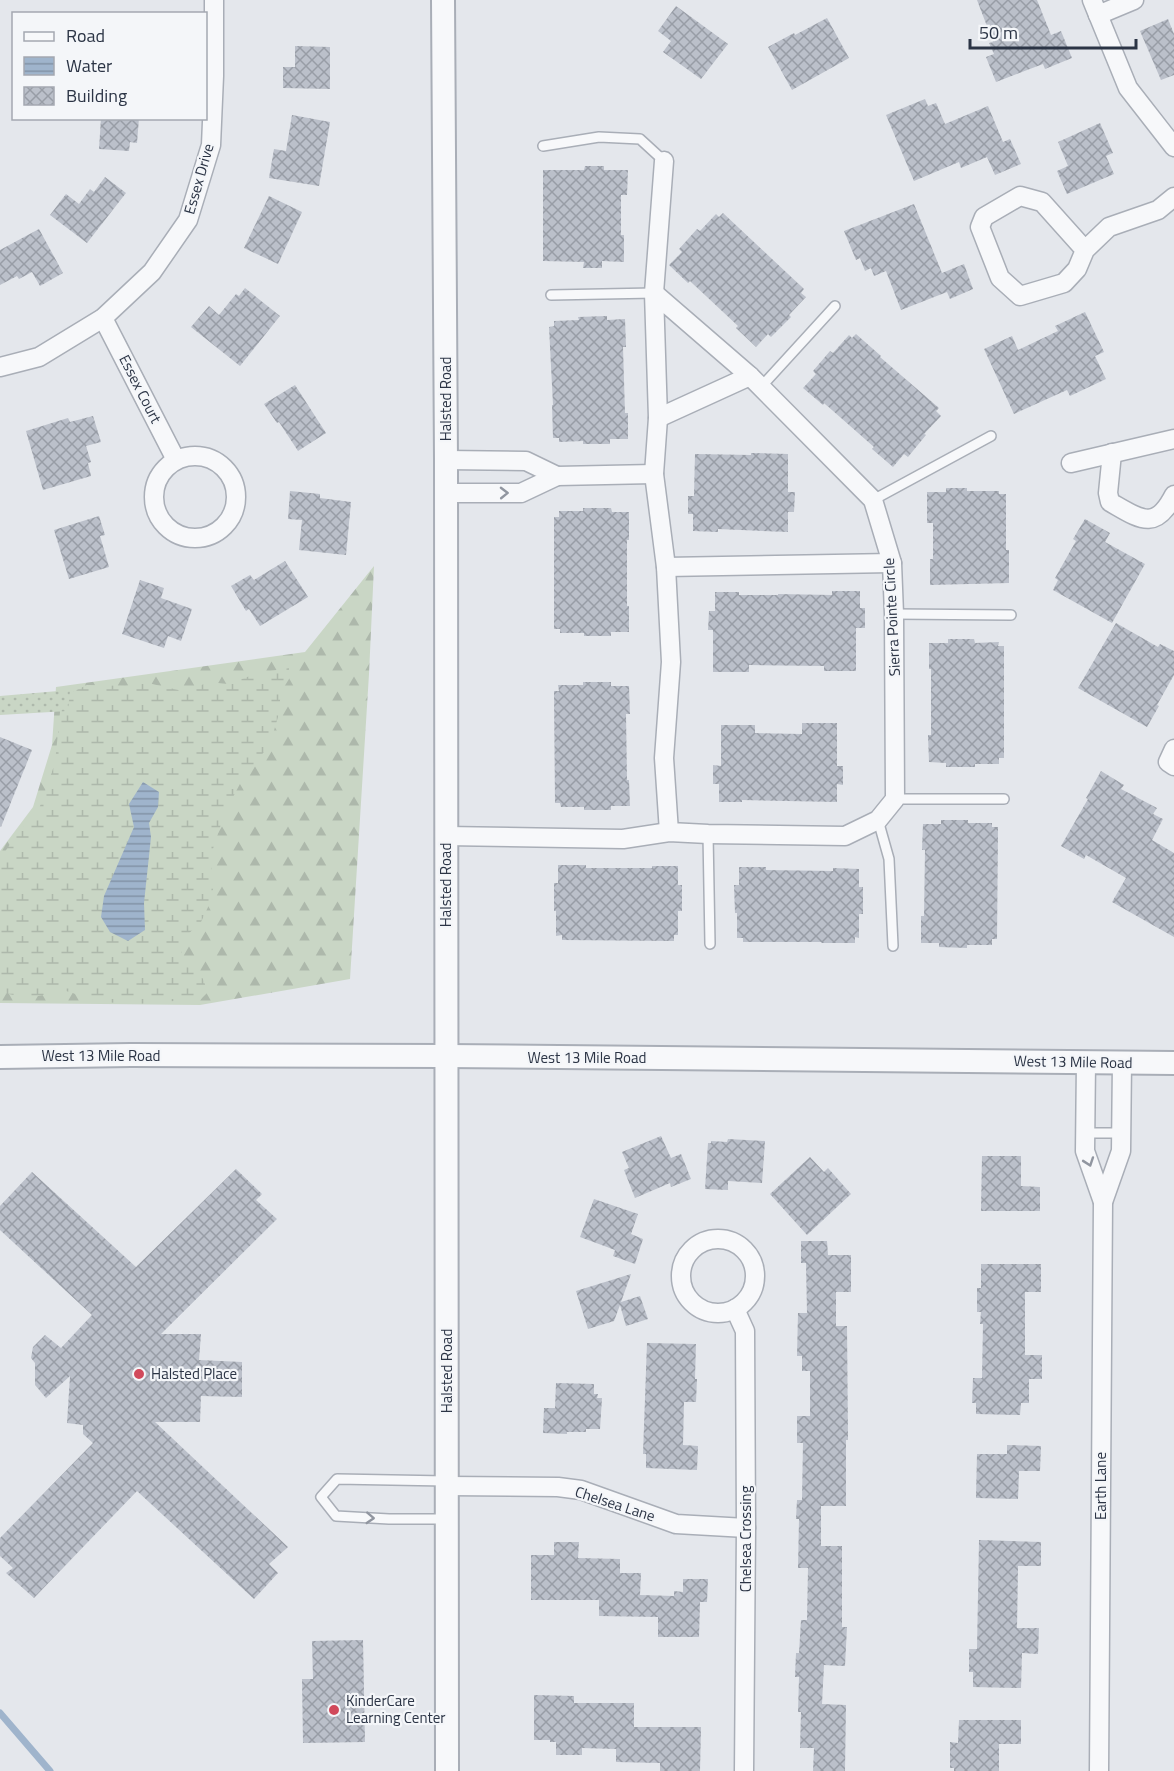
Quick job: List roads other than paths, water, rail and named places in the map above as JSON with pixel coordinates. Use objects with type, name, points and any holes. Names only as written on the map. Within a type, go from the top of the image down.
[{"type":"street","name":"Essex Drive","points":[[0,367],[39,357],[103,318],[152,273],[188,220],[211,145],[214,0]]},
{"type":"street","name":"Halsted Road","points":[[443,0],[446,460],[447,1771]]},
{"type":"street","points":[[1134,0],[1095,8],[1128,88],[1174,147]]},
{"type":"street","points":[[664,161],[654,293],[658,418],[654,474],[666,567],[671,662],[664,758],[669,832]]},
{"type":"street","points":[[1085,250],[1041,202],[1020,196],[984,217],[980,227],[1000,279],[1020,296],[1064,283],[1077,269],[1085,250],[1109,227],[1158,210],[1174,197]]},
{"type":"street","name":"Sierra Pointe Circle","points":[[654,293],[756,381],[873,500],[892,563],[895,799]]},
{"type":"street","name":"Essex Court","points":[[103,318],[176,460]]},
{"type":"street","points":[[658,418],[756,381]]},
{"type":"street","points":[[1071,463],[1174,439]]},
{"type":"street","points":[[1112,453],[1108,493],[1110,502],[1135,516],[1149,519],[1158,518],[1167,509],[1174,495]]},
{"type":"street","points":[[190,456],[203,456],[216,461],[227,470],[234,481],[237,495],[236,508],[230,521],[220,531],[208,537],[194,539],[181,536],[169,529],[160,519],[155,506],[154,492],[165,468],[176,460],[190,456]]},
{"type":"street","points":[[446,460],[526,461],[557,476]]},
{"type":"street","points":[[446,493],[521,493],[557,476],[654,474]]},
{"type":"street","points":[[666,567],[892,563]]},
{"type":"street","points":[[1174,749],[1168,762],[1174,766]]},
{"type":"street","points":[[446,836],[623,838],[669,832],[845,836],[878,820],[895,799]]},
{"type":"street","name":"West 13 Mile Road","points":[[0,1057],[446,1056],[1174,1063]]},
{"type":"street","name":"Earth Lane","points":[[1086,1062],[1085,1151],[1103,1202]]},
{"type":"street","name":"Earth Lane","points":[[1099,1771],[1103,1202],[1121,1151],[1122,1062]]},
{"type":"street","points":[[720,1239],[732,1242],[750,1257],[755,1268],[752,1292],[745,1302],[735,1309],[723,1313],[711,1313],[699,1308],[684,1290],[681,1278],[685,1260],[697,1246],[708,1240],[720,1239]]},
{"type":"street","name":"Chelsea Crossing","points":[[735,1309],[745,1331],[744,1771]]},
{"type":"street","name":"Chelsea Lane","points":[[447,1484],[558,1487],[581,1490],[676,1524],[746,1528]]},
{"type":"lane","points":[[543,146],[599,137],[640,139],[664,161]]},
{"type":"lane","points":[[551,295],[654,293]]},
{"type":"lane","points":[[756,381],[835,306]]},
{"type":"lane","points":[[873,500],[991,436]]},
{"type":"lane","points":[[894,614],[1011,615]]},
{"type":"lane","points":[[895,799],[1004,799]]},
{"type":"lane","points":[[878,820],[889,859],[893,946]]},
{"type":"lane","points":[[708,834],[710,944]]},
{"type":"lane","points":[[1085,1133],[1121,1133]]},
{"type":"lane","points":[[447,1484],[337,1479],[321,1497],[336,1516],[447,1519]]},
{"type":"water","points":[[143,782],[159,792],[158,807],[149,823],[151,837],[144,903],[145,930],[128,941],[110,932],[101,917],[104,896],[134,827],[129,804]]},
{"type":"waterway","points":[[0,1713],[50,1771]]},
{"type":"place","name":"Halsted Place","points":[[139,1374]]},
{"type":"place","name":"KinderCare Learning Center","points":[[334,1710]]}]
